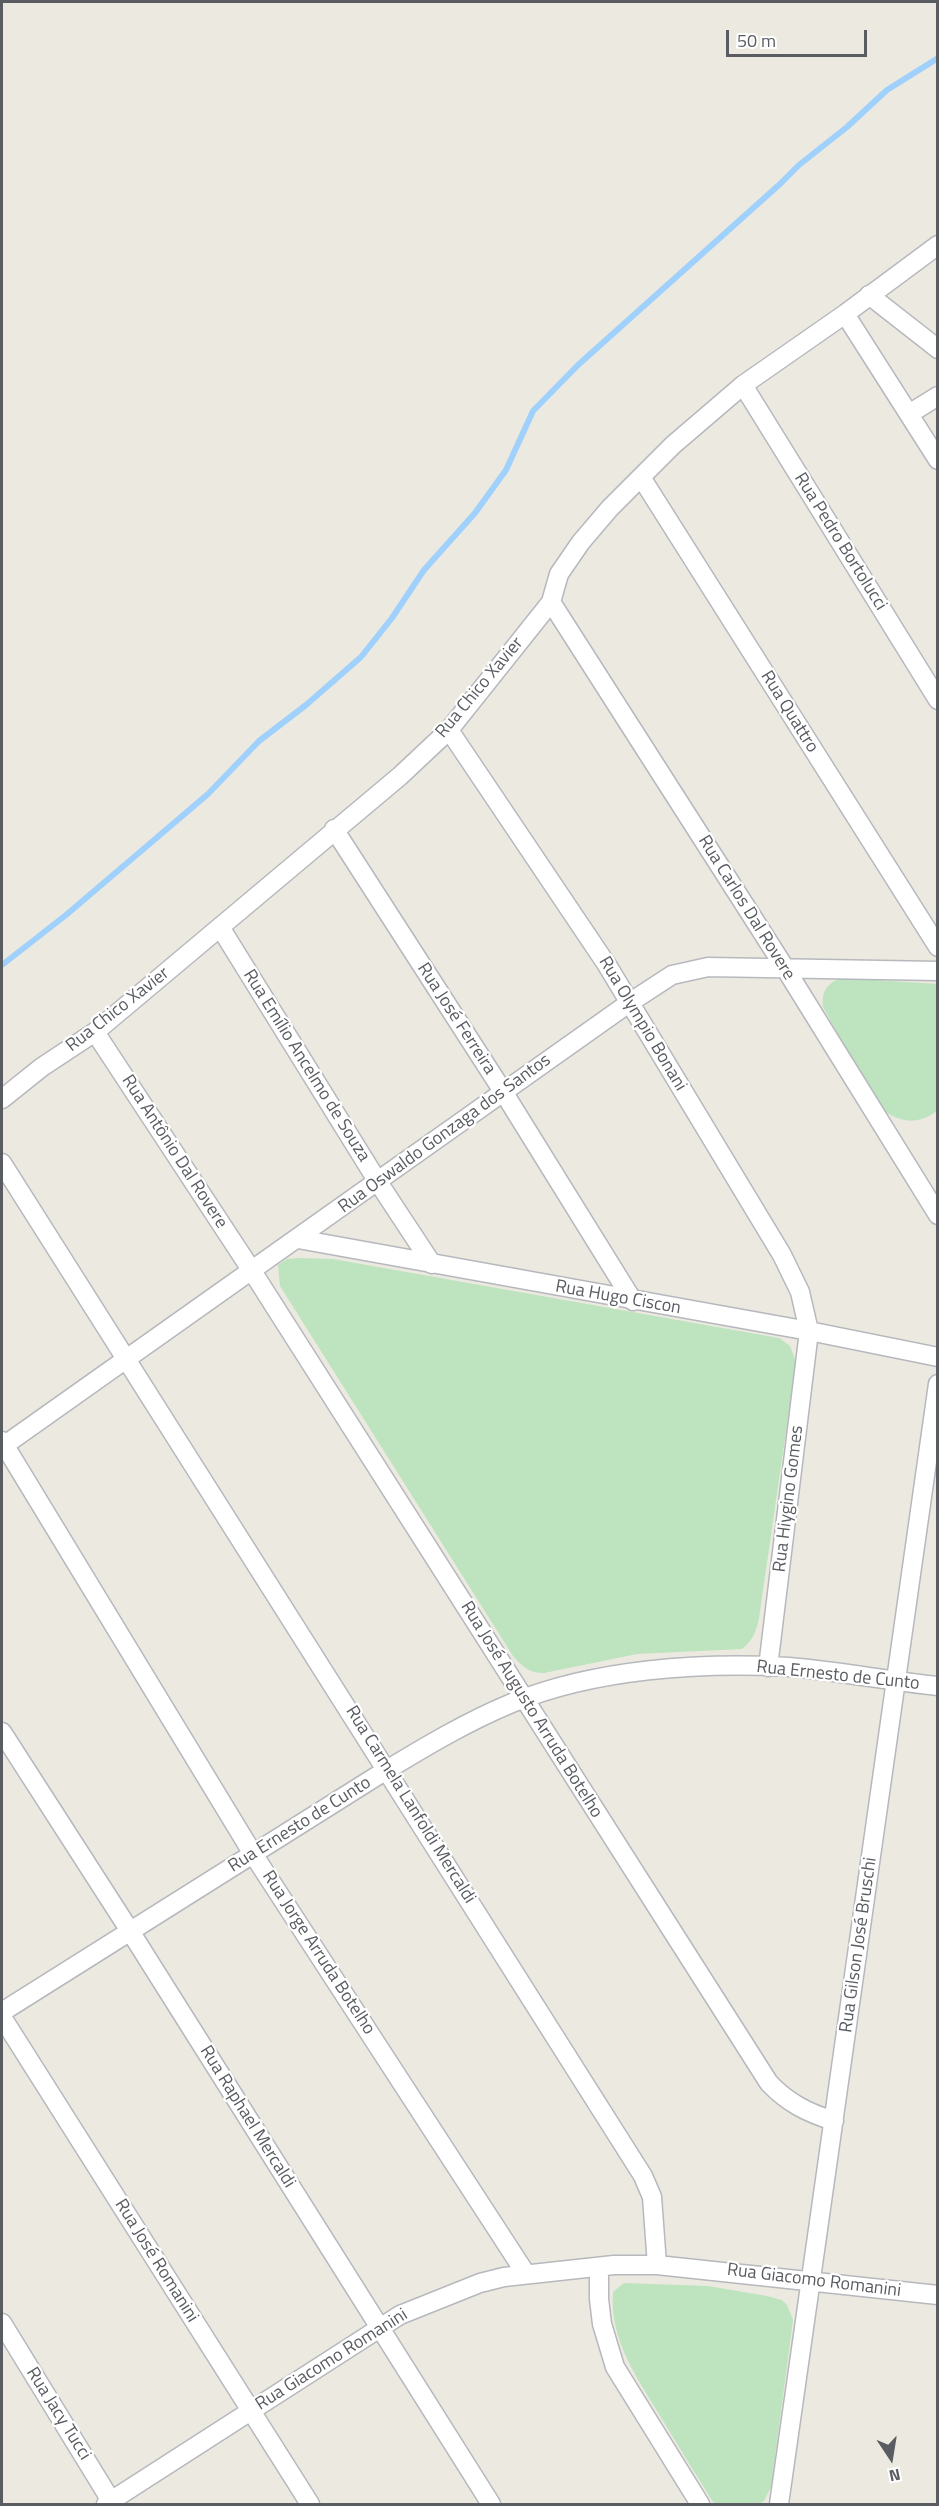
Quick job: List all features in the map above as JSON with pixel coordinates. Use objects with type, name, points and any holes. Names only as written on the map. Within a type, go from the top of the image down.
[{"type":"street","name":"Rua Chico Xavier","points":[[2,1099],[42,1067],[95,1032],[334,829],[400,776],[449,730],[551,602],[559,574],[581,542],[673,445],[743,385],[845,314],[938,245]]},
{"type":"street","points":[[869,295],[938,349]]},
{"type":"street","points":[[845,314],[938,460]]},
{"type":"street","name":"Rua Pedro Bortolucci","points":[[743,385],[938,700]]},
{"type":"street","points":[[909,414],[938,396]]},
{"type":"street","name":"Rua Quattro","points":[[641,477],[938,947]]},
{"type":"street","name":"Rua Carlos Dal Rovere","points":[[551,602],[785,968],[938,1215]]},
{"type":"street","name":"Rua Olympio Bonani","points":[[449,730],[607,965],[782,1255],[800,1292],[809,1332]]},
{"type":"street","name":"Rua José Ferreira","points":[[334,829],[504,1093],[633,1302]]},
{"type":"street","name":"Rua Emílio Ancelmo de Souza","points":[[220,927],[378,1182],[432,1264]]},
{"type":"street","name":"Rua Oswaldo Gonzaga dos Santos","points":[[2,1444],[127,1359],[629,1003],[672,975],[708,967],[938,971]]},
{"type":"street","name":"Rua Antônio Dal Rovere","points":[[95,1032],[252,1271]]},
{"type":"street","name":"Rua Carmela Lanfoldi Mercaldi","points":[[2,1163],[388,1769],[643,2176],[652,2197],[657,2265]]},
{"type":"street","name":"Rua Hugo Ciscon","points":[[298,1239],[938,1357]]},
{"type":"street","name":"Rua José Augusto Arruda Botelho","points":[[252,1271],[769,2083],[782,2097],[798,2107],[834,2121]]},
{"type":"street","name":"Rua Hiygino Gomes","points":[[768,1667],[809,1332]]},
{"type":"street","name":"Rua Gilson José Bruschi","points":[[779,2505],[938,1384]]},
{"type":"street","name":"Rua Jorge Arruda Botelho","points":[[2,1444],[253,1854],[526,2274]]},
{"type":"street","name":"Rua Ernesto de Cunto","points":[[2,2012],[388,1769],[470,1723],[524,1699],[593,1679],[678,1669],[789,1667],[938,1686]]},
{"type":"street","name":"Rua Raphael Mercaldi","points":[[2,1732],[130,1931],[490,2505]]},
{"type":"street","name":"Rua José Romanini","points":[[2,2017],[310,2505]]},
{"type":"street","name":"Rua Giacomo Romanini","points":[[110,2503],[400,2315],[470,2287],[526,2274],[598,2267],[657,2265],[938,2295]]},
{"type":"street","points":[[598,2267],[598,2299],[602,2324],[615,2367],[700,2505]]},
{"type":"street","name":"Rua Jacy Tucci","points":[[2,2323],[110,2503]]},
{"type":"green space","points":[[842,978],[938,984],[937,1111],[920,1119],[904,1120],[889,1114],[875,1102],[823,1007],[826,989],[832,982]]},
{"type":"green space","points":[[287,1259],[333,1259],[779,1338],[790,1346],[796,1362],[759,1618],[749,1642],[742,1649],[637,1654],[544,1673],[530,1671],[523,1666],[513,1656],[280,1286],[278,1265]]},
{"type":"green space","points":[[624,2283],[708,2286],[767,2296],[782,2300],[787,2305],[793,2320],[771,2487],[764,2501],[759,2504],[716,2504],[713,2502],[644,2389],[620,2343],[613,2310],[613,2292]]},
{"type":"waterway","points":[[2,965],[66,915],[208,794],[259,741],[306,705],[361,657],[392,618],[424,570],[475,513],[506,470],[533,411],[578,365],[799,165],[847,127],[887,90],[938,58]]}]
